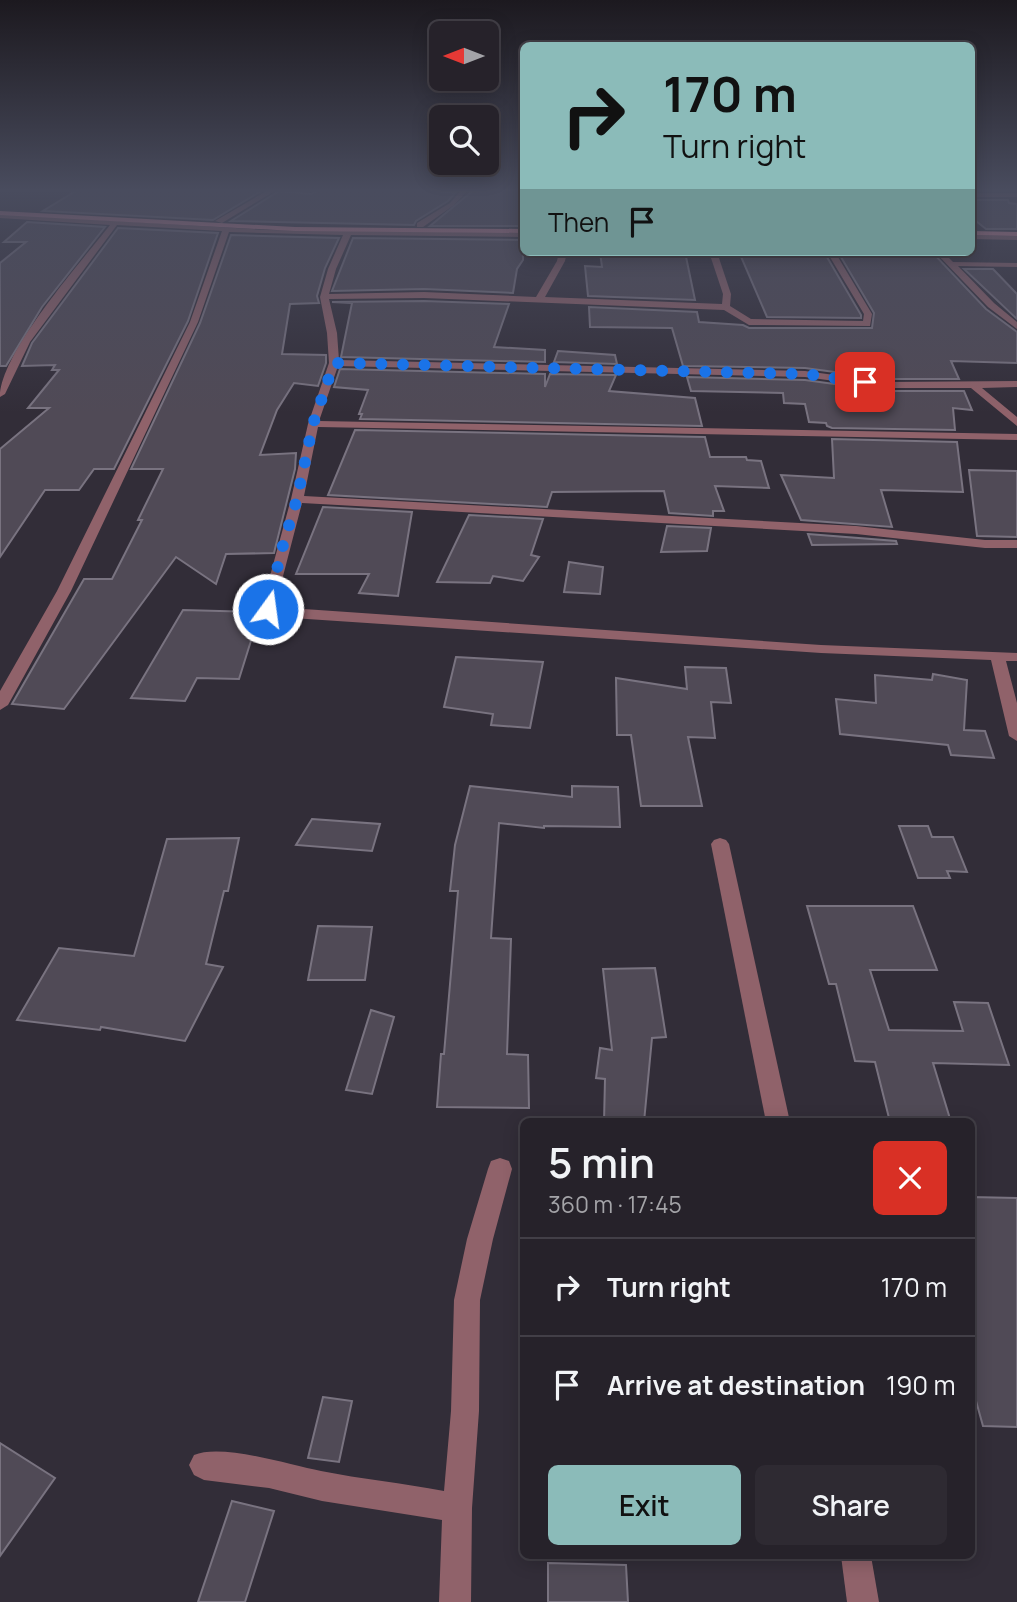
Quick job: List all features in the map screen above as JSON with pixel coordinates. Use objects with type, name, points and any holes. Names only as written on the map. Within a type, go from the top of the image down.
[{"type":"street","points":[[0,394],[26,342],[84,264]]},
{"type":"street","points":[[0,705],[64,591],[194,322],[214,264]]},
{"type":"street","points":[[334,264],[324,297],[332,333],[334,363],[313,424],[297,499],[268,609],[277,613],[821,649],[1017,657]]},
{"type":"street","points":[[539,300],[559,264]]},
{"type":"street","points":[[717,264],[727,294],[726,307]]},
{"type":"street","points":[[324,297],[424,295],[726,307],[749,322],[867,324],[868,314],[838,264]]},
{"type":"street","points":[[950,264],[1017,265]]},
{"type":"street","points":[[950,264],[991,305],[1017,326]]},
{"type":"street","points":[[334,363],[805,374],[886,385],[1017,384]]},
{"type":"street","points":[[973,384],[1017,423]]},
{"type":"street","points":[[313,424],[1017,437]]},
{"type":"street","points":[[297,499],[842,529],[985,544],[1017,544]]},
{"type":"street","points":[[998,657],[1017,736]]},
{"type":"street","points":[[720,844],[777,1118]]},
{"type":"street","points":[[455,1602],[457,1508],[465,1411],[467,1300],[480,1239],[500,1169]]},
{"type":"street","points":[[204,1465],[270,1473],[322,1486],[457,1508]]},
{"type":"street","points":[[856,1559],[863,1602]]},
{"type":"building","points":[[0,264],[76,264],[42,307],[6,366],[0,366]]},
{"type":"building","points":[[91,264],[208,264],[188,321],[114,469],[94,469],[79,490],[45,490],[0,557],[0,449],[49,408],[28,408],[59,370],[52,370],[55,365],[22,366],[32,343]]},
{"type":"building","points":[[221,264],[327,264],[317,296],[319,303],[290,304],[282,354],[326,355],[318,386],[294,383],[277,410],[260,455],[296,453],[295,469],[274,553],[226,554],[216,584],[176,557],[64,709],[12,704],[84,579],[112,579],[142,520],[138,520],[163,469],[131,469],[200,323]]},
{"type":"building","points":[[343,264],[520,264],[513,293],[424,289],[332,291]]},
{"type":"building","points":[[602,264],[687,264],[695,300],[588,296],[585,266],[602,267]]},
{"type":"building","points":[[744,264],[831,264],[861,315],[861,318],[767,317]]},
{"type":"building","points":[[845,264],[943,264],[986,309],[1017,332],[1017,363],[951,361],[959,379],[886,379],[805,368],[683,366],[672,328],[590,327],[589,307],[697,312],[699,322],[743,325],[749,328],[872,328],[874,313]]},
{"type":"building","points":[[964,269],[993,269],[1017,294],[1017,319]]},
{"type":"building","points":[[332,302],[509,304],[494,347],[545,350],[545,362],[341,357],[352,303]]},
{"type":"building","points":[[558,351],[615,355],[617,364],[554,362]]},
{"type":"building","points":[[340,369],[545,374],[545,387],[550,374],[616,375],[609,391],[695,398],[702,426],[360,419],[362,414],[359,414],[368,390],[334,387]]},
{"type":"building","points":[[687,377],[805,380],[886,391],[964,391],[972,410],[953,408],[955,430],[832,428],[826,423],[809,422],[805,404],[784,403],[783,393],[691,391]]},
{"type":"building","points":[[355,430],[705,437],[710,457],[746,457],[747,460],[761,461],[769,488],[715,486],[724,511],[713,511],[713,516],[669,513],[664,491],[552,492],[547,507],[328,495]]},
{"type":"building","points":[[832,439],[957,442],[963,492],[881,490],[892,527],[801,520],[781,475],[834,478]]},
{"type":"building","points":[[969,470],[1017,471],[1017,537],[977,536]]},
{"type":"building","points":[[323,507],[412,512],[398,596],[359,593],[369,574],[296,574]]},
{"type":"building","points":[[469,515],[543,519],[531,555],[539,557],[523,581],[493,576],[490,583],[437,582]]},
{"type":"building","points":[[667,526],[711,528],[707,551],[661,552]]},
{"type":"building","points":[[808,534],[896,541],[897,544],[812,545]]},
{"type":"building","points":[[569,562],[603,567],[600,594],[564,592]]},
{"type":"building","points":[[183,610],[260,612],[239,679],[197,678],[185,701],[131,698]]},
{"type":"building","points":[[456,657],[543,662],[530,728],[491,725],[493,714],[444,707]]},
{"type":"building","points":[[685,667],[726,668],[731,703],[711,702],[715,738],[688,737],[702,806],[641,806],[631,735],[617,735],[616,678],[687,689]]},
{"type":"building","points":[[933,674],[967,680],[964,730],[985,731],[994,758],[951,755],[948,745],[840,734],[836,699],[876,703],[875,675],[932,680]]},
{"type":"building","points":[[470,786],[572,797],[572,786],[618,787],[620,827],[544,828],[499,823],[491,938],[511,939],[507,1054],[528,1055],[529,1108],[437,1107],[458,891],[450,891],[455,845]]},
{"type":"building","points":[[312,819],[380,824],[372,851],[296,845]]},
{"type":"building","points":[[899,826],[928,826],[932,837],[953,837],[967,872],[947,871],[950,878],[918,878]]},
{"type":"building","points":[[239,838],[228,891],[224,891],[206,964],[223,967],[185,1041],[101,1027],[100,1030],[17,1020],[59,948],[134,956],[167,839]]},
{"type":"building","points":[[807,906],[913,906],[937,970],[870,970],[889,1030],[963,1031],[954,1002],[988,1003],[1009,1065],[933,1063],[950,1118],[889,1118],[875,1062],[855,1061],[836,984],[829,984]]},
{"type":"building","points":[[318,926],[372,927],[365,980],[308,980]]},
{"type":"building","points":[[655,968],[666,1037],[652,1038],[644,1118],[604,1118],[605,1079],[596,1078],[600,1048],[612,1050],[603,969]]},
{"type":"building","points":[[371,1010],[394,1017],[372,1094],[346,1090]]},
{"type":"building","points":[[975,1197],[1017,1198],[1017,1427],[983,1426],[975,1397]]},
{"type":"building","points":[[323,1397],[352,1401],[339,1462],[308,1458]]},
{"type":"building","points":[[0,1443],[55,1478],[0,1556]]},
{"type":"building","points":[[232,1501],[274,1511],[245,1602],[198,1602]]},
{"type":"building","points":[[548,1563],[626,1565],[628,1602],[548,1602]]},
{"type":"route","points":[[268,609],[297,499],[313,424],[334,363],[805,374],[865,382]]}]
